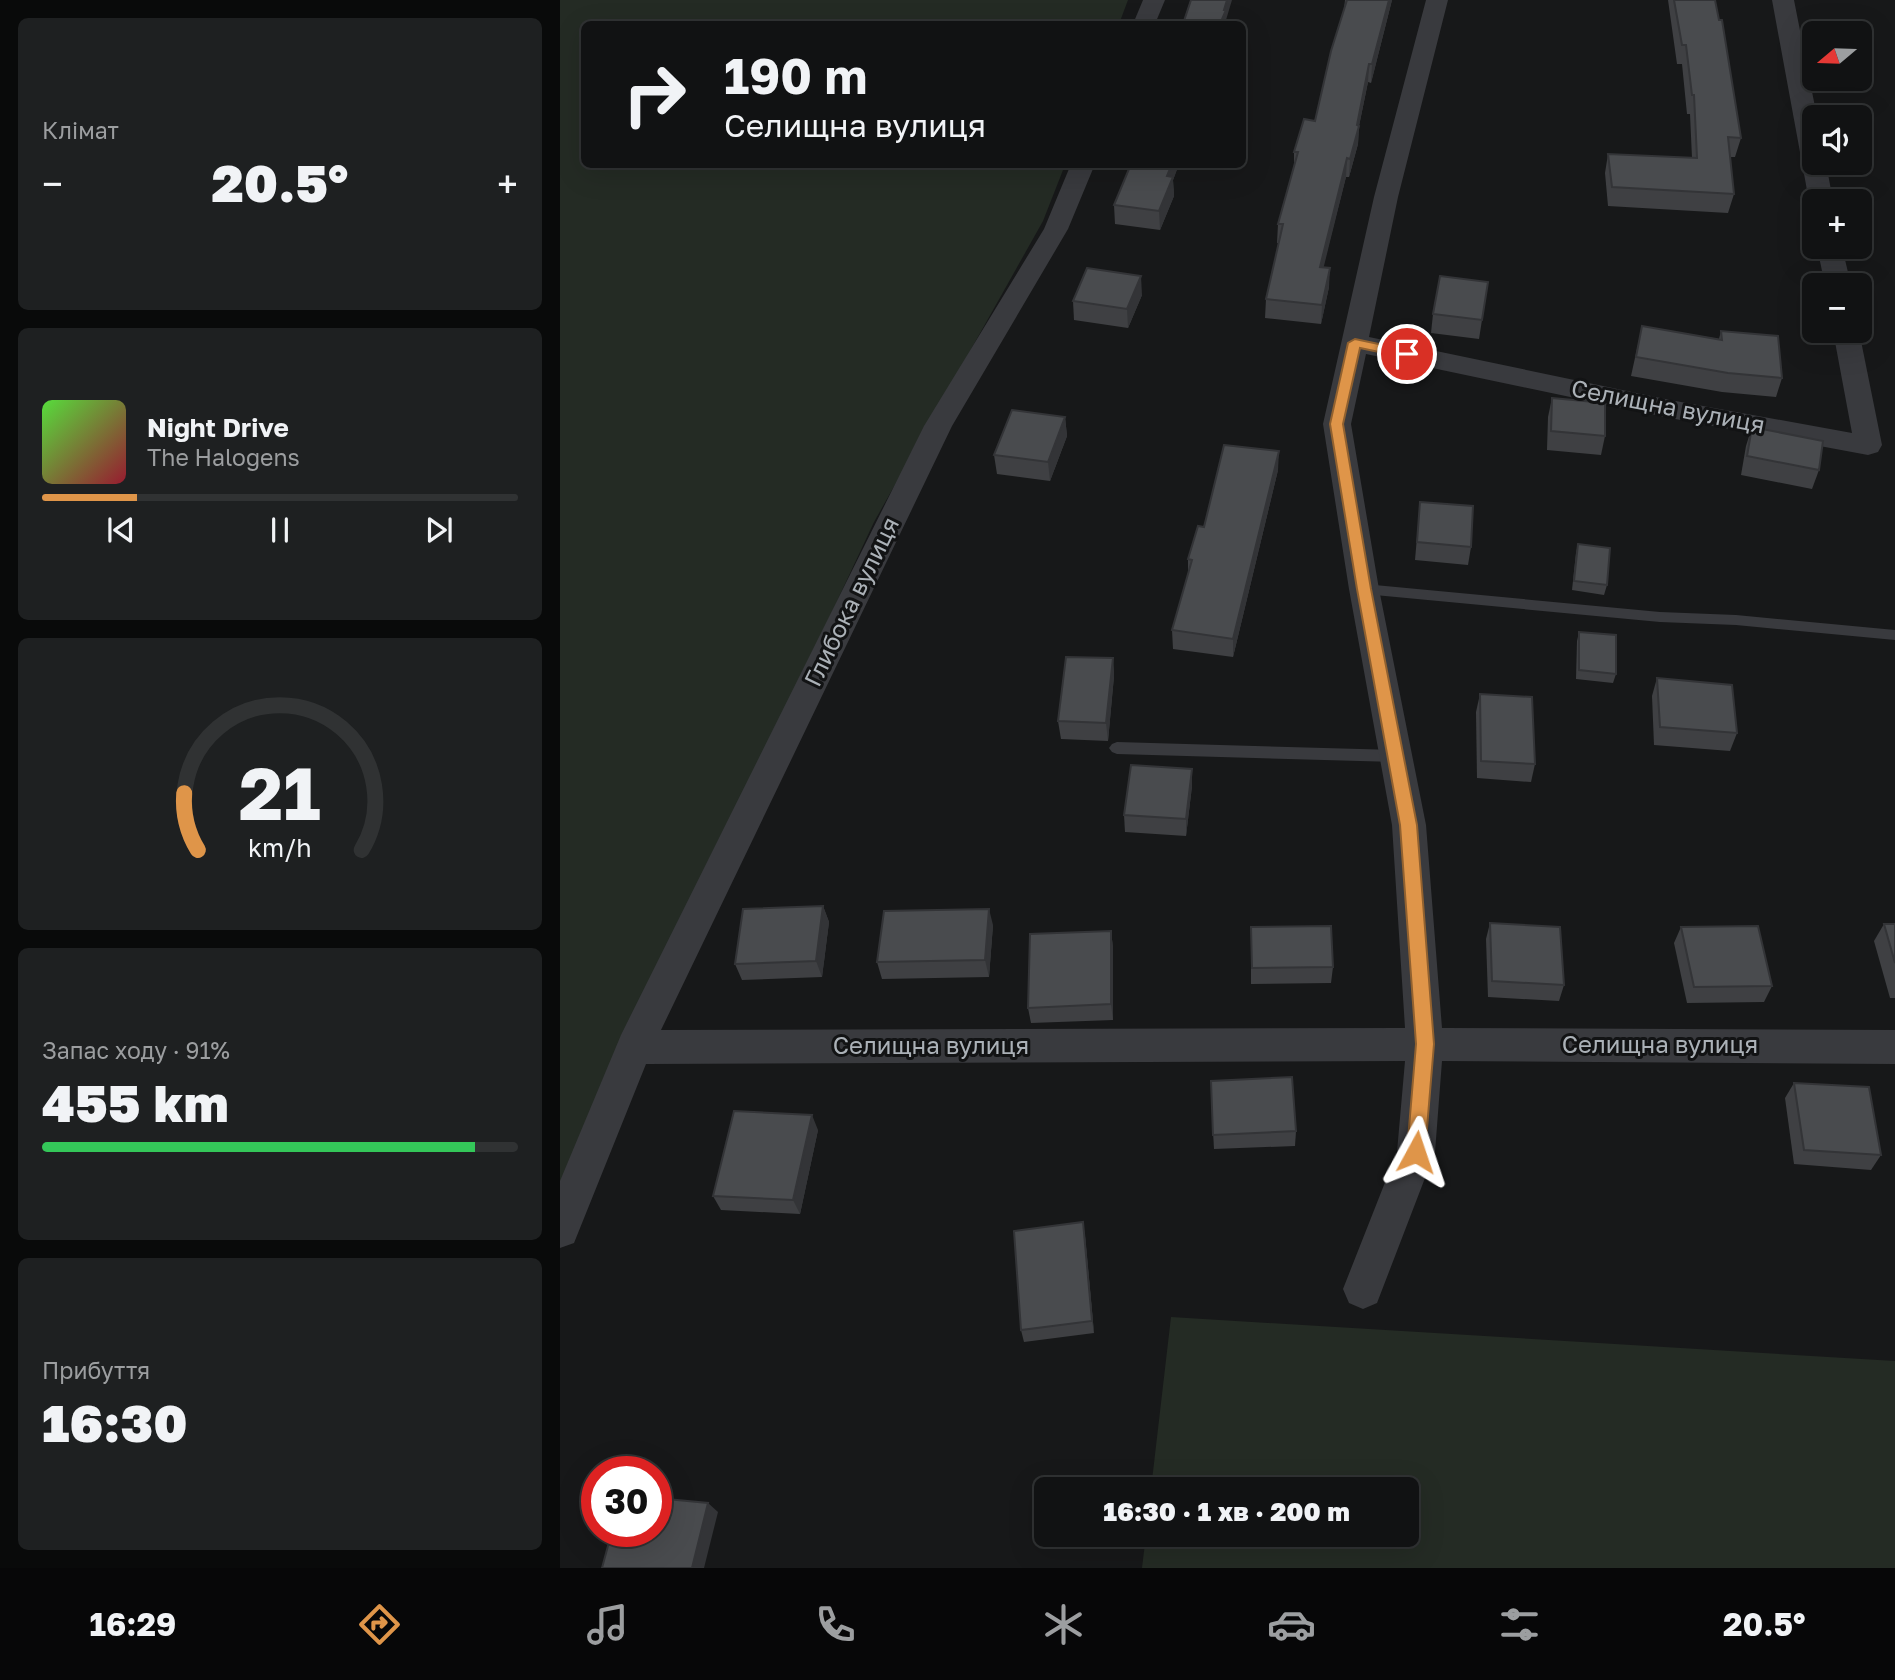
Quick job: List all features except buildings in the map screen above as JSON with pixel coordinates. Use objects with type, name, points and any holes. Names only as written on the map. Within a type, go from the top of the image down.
[{"type":"street","points":[[1145,21],[1154,0]]},
{"type":"street","points":[[1363,1289],[1416,1152],[1425,1044],[1409,825],[1364,589],[1337,424],[1386,197],[1437,0]]},
{"type":"street","points":[[1783,0],[1819,189]]},
{"type":"street","name":"Глибока вулиця","points":[[635,1047],[938,426],[1056,229],[1081,168]]},
{"type":"street","name":"Селищна вулиця","points":[[1355,343],[1670,409],[1868,445],[1848,343]]},
{"type":"street","name":"Селищна вулиця","points":[[635,1047],[1425,1044],[1895,1047]]},
{"type":"street","points":[[560,1229],[635,1047]]},
{"type":"lane","points":[[1364,589],[1660,617],[1736,620],[1895,635]]},
{"type":"lane","points":[[1117,748],[1396,756]]},
{"type":"shaded area","points":[[560,0],[1128,0],[1120,21],[581,21],[581,168],[1064,168],[1043,221],[874,522],[560,1193]]},
{"type":"shaded area","points":[[1171,1317],[1895,1361],[1895,1568],[1142,1568],[1145,1547],[1419,1547],[1419,1477],[1152,1477]]},
{"type":"route","points":[[1407,354],[1355,343],[1337,424],[1364,589],[1409,825],[1425,1044],[1416,1152]]}]
